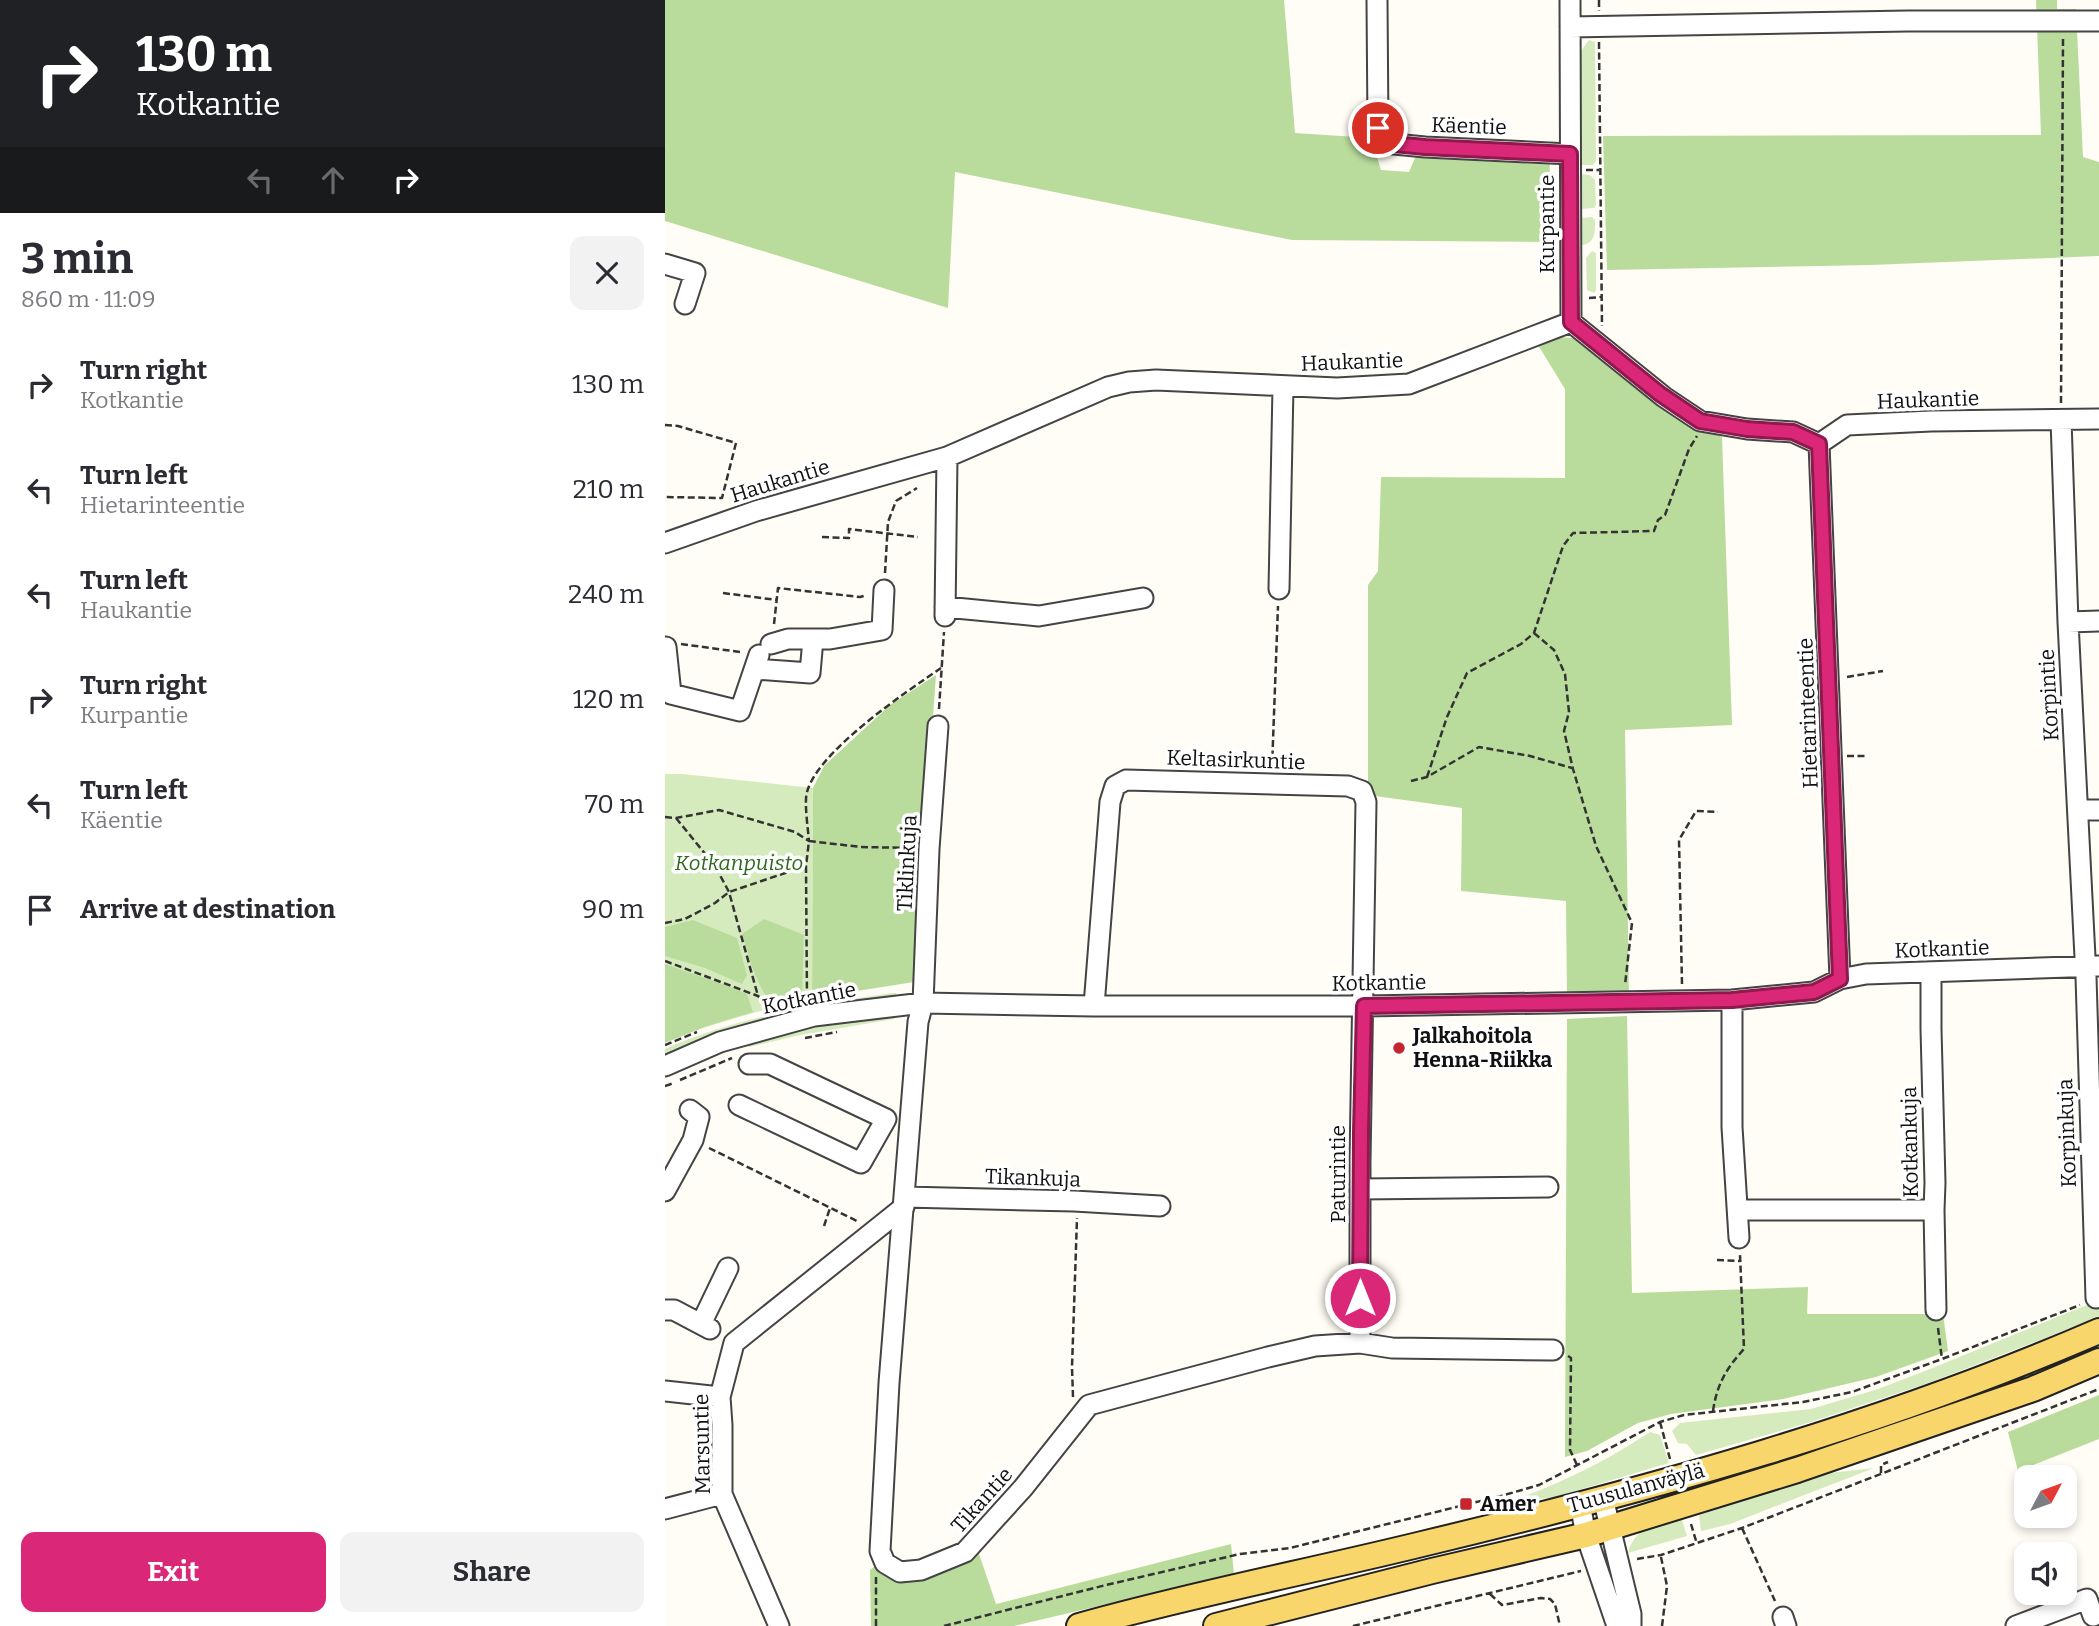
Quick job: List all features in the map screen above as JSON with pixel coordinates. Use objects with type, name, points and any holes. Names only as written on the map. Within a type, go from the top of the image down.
[{"type":"main road","name":"Tuusulanväylä","points":[[1079,1626],[1411,1547],[1591,1501],[1787,1446],[2023,1364],[2099,1331]]},
{"type":"main road","name":"Tuusulanväylä","points":[[1216,1626],[1586,1535],[1797,1471],[2033,1389],[2099,1361]]},
{"type":"street","name":"Käentie","points":[[1377,0],[1378,128],[1384,143],[1575,162]]},
{"type":"street","name":"Kurpantie","points":[[1570,0],[1575,162],[1571,322]]},
{"type":"street","points":[[1570,27],[1908,21],[2099,21]]},
{"type":"street","points":[[665,264],[695,273],[685,304]]},
{"type":"street","points":[[1571,322],[1660,394],[1700,421],[1747,429],[1793,432],[1819,444]]},
{"type":"street","name":"Haukantie","points":[[665,542],[756,511],[947,457],[1108,387],[1129,382],[1195,381],[1337,388],[1409,384],[1571,322]]},
{"type":"street","points":[[1279,589],[1283,387]]},
{"type":"street","name":"Haukantie","points":[[1819,444],[1847,425],[2099,419]]},
{"type":"street","name":"Korpintie","points":[[2061,420],[2078,810],[2092,967]]},
{"type":"street","name":"Hietarinteentie","points":[[1819,444],[1840,979]]},
{"type":"street","points":[[947,457],[945,611],[1039,616],[1143,598]]},
{"type":"street","points":[[666,648],[671,694],[740,711],[762,656],[788,639],[830,639],[882,630],[884,590]]},
{"type":"street","points":[[2068,622],[2099,621]]},
{"type":"street","points":[[762,656],[810,673],[813,639]]},
{"type":"street","name":"Tiklinkuja","points":[[923,1003],[929,849],[938,726]]},
{"type":"street","name":"Keltasirkuntie","points":[[1094,1006],[1110,802],[1115,786],[1126,780],[1348,786],[1362,791],[1366,802],[1364,1006]]},
{"type":"street","points":[[2078,810],[2099,810]]},
{"type":"street","name":"Kotkantie","points":[[665,1066],[720,1042],[814,1016],[923,1003],[1364,1006],[1732,1000],[1814,992],[1840,979],[1866,974],[2092,967]]},
{"type":"street","name":"Korpinkuja","points":[[2092,967],[2096,1298]]},
{"type":"street","name":"Kotkankuja","points":[[1931,973],[1936,1310]]},
{"type":"street","points":[[1732,1000],[1732,1128],[1739,1238]]},
{"type":"street","points":[[885,1563],[880,1551],[889,1382],[918,1022],[923,1003]]},
{"type":"street","name":"Paturintie","points":[[1360,1343],[1364,1006]]},
{"type":"street","points":[[739,1105],[861,1163],[886,1119],[770,1064],[740,1061]]},
{"type":"street","points":[[665,1191],[693,1140],[699,1117],[690,1110]]},
{"type":"street","points":[[1360,1189],[1548,1186]]},
{"type":"street","name":"Tikankuja","points":[[905,1202],[1077,1202],[1160,1206]]},
{"type":"street","name":"Marsuntie","points":[[779,1626],[722,1494],[720,1397],[734,1343],[876,1230],[905,1202]]},
{"type":"street","points":[[1738,1210],[1934,1210]]},
{"type":"street","points":[[665,1310],[674,1310],[705,1326],[728,1268]]},
{"type":"street","name":"Tikantie","points":[[885,1563],[900,1572],[921,1570],[965,1552],[1023,1488],[1089,1405],[1315,1346],[1360,1343],[1392,1348],[1553,1350]]},
{"type":"street","points":[[665,1391],[720,1397]]},
{"type":"street","points":[[665,1509],[722,1494]]},
{"type":"street","points":[[1591,1501],[1610,1527],[1631,1614],[1631,1626]]},
{"type":"street","points":[[1591,1501],[1586,1535],[1617,1626]]},
{"type":"street","points":[[2016,1626],[2087,1599],[2097,1618]]},
{"type":"path","points":[[1598,0],[1602,329]]},
{"type":"path","points":[[2061,420],[2063,22]]},
{"type":"path","points":[[1575,162],[1599,170]]},
{"type":"path","points":[[1570,297],[1601,298]]},
{"type":"path","points":[[1427,777],[1447,717],[1467,673],[1521,644],[1534,633],[1563,546],[1573,533],[1654,531],[1658,520],[1665,516],[1689,449],[1697,440],[1700,421]]},
{"type":"path","points":[[665,425],[678,426],[736,443],[722,498],[665,497]]},
{"type":"path","points":[[666,648],[675,643],[762,656],[778,587],[860,597],[884,590],[888,522],[895,501],[918,488]]},
{"type":"path","points":[[822,537],[849,538],[849,529],[918,537]]},
{"type":"path","points":[[1272,784],[1279,589]]},
{"type":"path","points":[[723,593],[777,600]]},
{"type":"path","points":[[938,726],[945,611]]},
{"type":"path","points":[[1534,633],[1554,650],[1565,674],[1569,712],[1564,731],[1573,769],[1596,846],[1632,923],[1623,1001]]},
{"type":"path","points":[[807,1004],[807,793],[822,764],[883,708],[941,668]]},
{"type":"path","points":[[1830,680],[1883,671]]},
{"type":"path","points":[[1411,781],[1427,777],[1479,747],[1530,756],[1573,769]]},
{"type":"path","points":[[665,817],[676,818],[719,810],[795,832],[809,841],[860,847],[929,849]]},
{"type":"path","points":[[1682,1000],[1679,840],[1696,811],[1718,812]]},
{"type":"path","points":[[676,818],[715,866],[729,892],[758,996]]},
{"type":"path","points":[[665,923],[685,919],[729,892],[806,866]]},
{"type":"path","points":[[665,961],[758,996],[773,1011]]},
{"type":"path","points":[[798,1040],[837,1032]]},
{"type":"path","points":[[665,1086],[740,1061]]},
{"type":"path","points":[[693,1140],[876,1230]]},
{"type":"path","points":[[1074,1425],[1072,1367],[1077,1202]]},
{"type":"path","points":[[824,1226],[830,1208]]},
{"type":"path","points":[[1713,1411],[1716,1390],[1730,1364],[1744,1349],[1739,1238]]},
{"type":"path","points":[[1717,1261],[1740,1261]]},
{"type":"path","points":[[944,1626],[1133,1578],[1240,1554],[1290,1548],[1501,1496],[1539,1485],[1660,1422],[1684,1415],[1803,1402],[1851,1392],[2096,1298]]},
{"type":"path","points":[[1936,1310],[1942,1359]]},
{"type":"path","points":[[1553,1350],[1571,1358],[1570,1450],[1577,1465]]},
{"type":"path","points":[[1626,1560],[1661,1555],[1697,1544],[2099,1389]]},
{"type":"path","points":[[1660,1422],[1670,1459]]},
{"type":"path","points":[[1881,1473],[1881,1465],[1888,1462]]},
{"type":"path","points":[[1691,1524],[1697,1544]]},
{"type":"path","points":[[1741,1528],[1784,1621]]},
{"type":"path","points":[[1661,1555],[1667,1586],[1662,1626]]},
{"type":"path","points":[[876,1626],[876,1573],[885,1563]]},
{"type":"path","points":[[1353,1626],[1587,1570]]},
{"type":"path","points":[[1489,1594],[1501,1605],[1550,1599],[1555,1604],[1560,1626]]},
{"type":"green space","points":[[665,0],[1284,0],[1295,133],[1371,138],[1381,170],[1409,172],[1418,151],[1550,157],[1549,198],[1553,242],[1292,240],[955,172],[948,308],[665,221]]},
{"type":"green space","points":[[2036,0],[2057,0],[2057,9],[2076,9],[2083,157],[2099,162],[2099,256],[1871,265],[1607,270],[1603,136],[2041,135]]},
{"type":"green space","points":[[1589,40],[1595,42],[1596,161],[1593,165],[1581,165],[1578,160],[1579,60],[1581,51]]},
{"type":"green space","points":[[1581,174],[1590,175],[1595,180],[1594,208],[1581,209],[1578,204],[1577,177]]},
{"type":"green space","points":[[1592,217],[1595,220],[1594,236],[1590,242],[1582,245],[1578,231],[1579,221],[1581,218]]},
{"type":"green space","points":[[1592,251],[1596,253],[1594,293],[1587,290],[1586,258]]},
{"type":"green space","points":[[1560,337],[1582,339],[1664,410],[1722,437],[1732,725],[1625,730],[1629,998],[1567,997],[1566,901],[1461,891],[1462,808],[1368,795],[1368,585],[1378,571],[1381,477],[1565,478],[1565,389],[1538,345]]},
{"type":"green space","points":[[936,675],[914,982],[812,998],[813,788],[824,766],[890,705]]},
{"type":"green space","name":"Kotkanpuisto","points":[[665,774],[813,788],[812,998],[738,1017],[665,1042]]},
{"type":"green space","points":[[764,919],[804,935],[802,1000],[774,1007],[758,981],[742,934]]},
{"type":"green space","points":[[693,920],[737,938],[747,975],[742,984],[705,968],[665,956],[665,927]]},
{"type":"green space","points":[[665,964],[747,994],[753,1012],[704,1027],[665,1043]]},
{"type":"green space","points":[[896,993],[897,998],[665,1058],[665,1049],[720,1028],[805,1008]]},
{"type":"green space","points":[[883,1015],[897,1016],[894,1019],[800,1035],[749,1047],[748,1043],[802,1028]]},
{"type":"green space","points":[[1627,1016],[1632,1293],[1808,1287],[1807,1314],[1943,1314],[1948,1351],[1876,1377],[1783,1399],[1671,1414],[1638,1423],[1587,1451],[1565,1457],[1567,1019]]},
{"type":"green space","points":[[2099,1300],[2099,1317],[1931,1382],[1811,1422],[1696,1455],[1687,1444],[1678,1443],[1672,1431],[1680,1423],[1811,1409],[1878,1389]]},
{"type":"green space","points":[[2099,1341],[2099,1349],[1968,1401],[1862,1439],[1860,1433]]},
{"type":"green space","points":[[2099,1395],[2099,1439],[2033,1465],[2016,1465],[2008,1432]]},
{"type":"green space","points":[[1650,1432],[1660,1435],[1669,1463],[1555,1497],[1514,1502],[1584,1470]]},
{"type":"green space","points":[[1874,1468],[1730,1524],[1701,1531],[1699,1515],[1830,1473]]},
{"type":"green space","points":[[1682,1520],[1687,1536],[1628,1553],[1636,1537],[1648,1528]]},
{"type":"green space","points":[[1231,1544],[1234,1574],[1014,1626],[871,1626],[870,1570],[879,1563],[899,1575],[976,1545],[996,1604]]},
{"type":"place","name":"Jalkahoitola Henna-Riikka","points":[[1399,1048]]},
{"type":"place","name":"Amer","points":[[1466,1504]]},
{"type":"route","points":[[1360,1298],[1364,1006],[1732,1000],[1814,992],[1840,979],[1819,444],[1793,432],[1747,429],[1700,421],[1660,394],[1571,322],[1570,154],[1384,143],[1378,128]]}]
